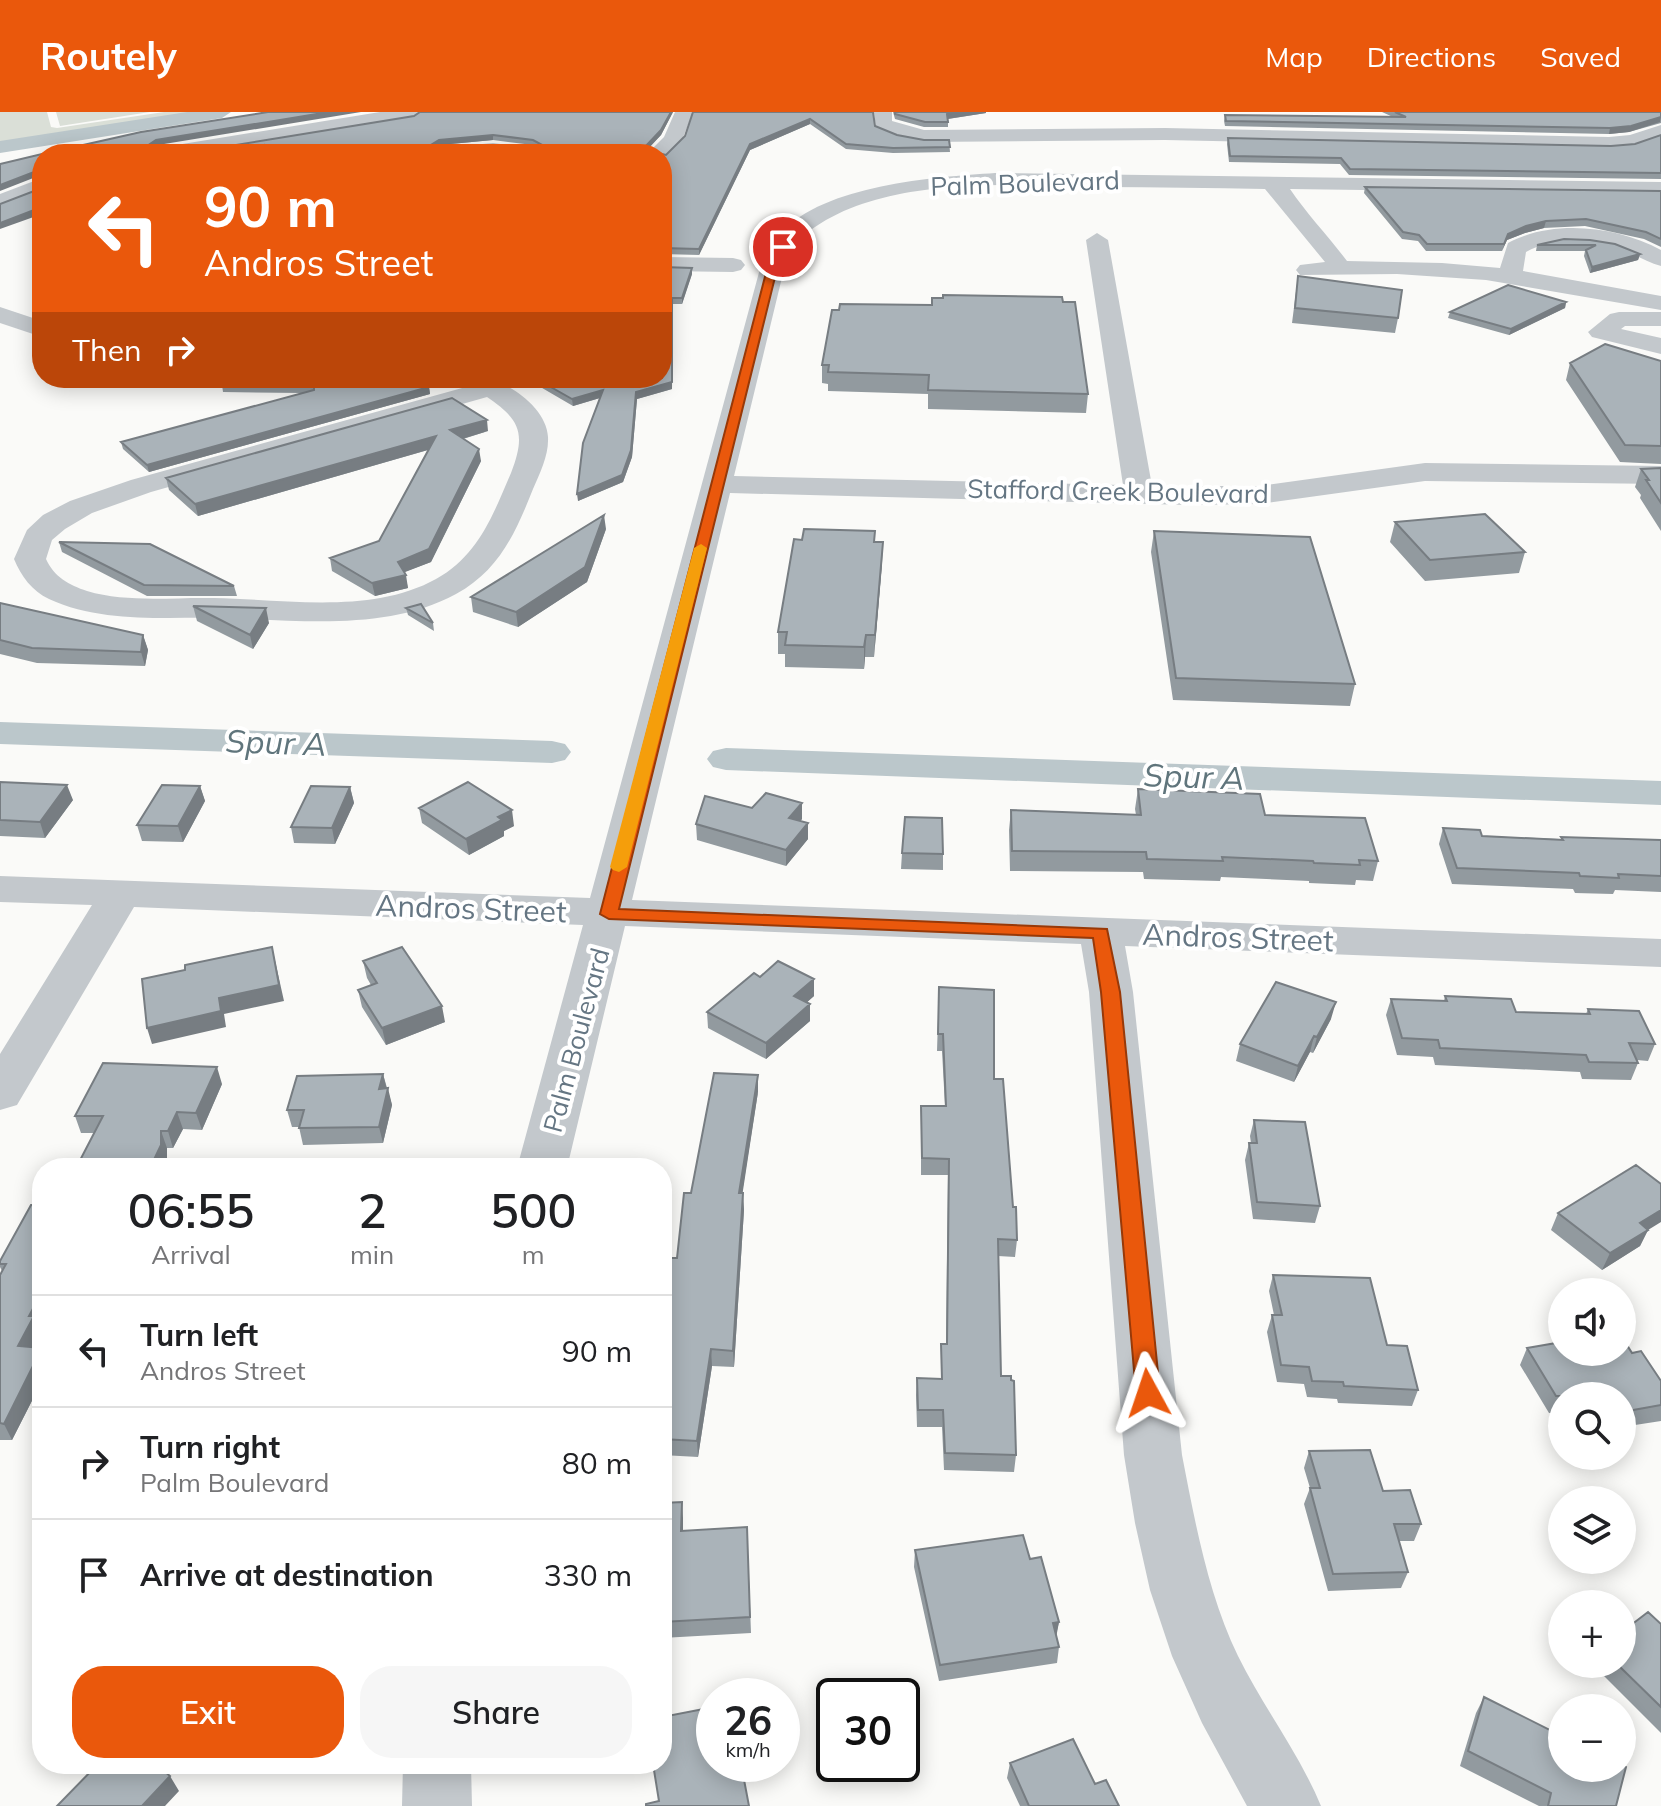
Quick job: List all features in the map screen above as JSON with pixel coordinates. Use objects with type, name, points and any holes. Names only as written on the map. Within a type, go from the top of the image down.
[{"type":"street","points":[[219,144],[414,112]]},
{"type":"street","points":[[668,144],[684,112]]},
{"type":"street","points":[[883,112],[883,124],[891,129],[924,136],[1171,157],[1632,141],[1661,131]]},
{"type":"street","points":[[1158,112],[1171,157]]},
{"type":"street","name":"Palm Boulevard","points":[[545,1158],[773,265],[791,236],[837,208],[882,194],[971,181],[1031,178],[1171,157],[1269,181],[1661,188]]},
{"type":"street","points":[[1269,181],[1282,193],[1293,212],[1307,223],[1340,267]]},
{"type":"street","points":[[1315,182],[1328,205]]},
{"type":"street","points":[[1,200],[32,188]]},
{"type":"street","points":[[1512,275],[1511,263],[1516,248],[1544,237],[1613,239],[1632,243],[1661,259]]},
{"type":"street","points":[[1097,240],[1139,495]]},
{"type":"street","points":[[1308,270],[1340,267],[1372,256],[1512,275],[1661,303]]},
{"type":"street","points":[[672,265],[731,271],[672,274]]},
{"type":"street","points":[[0,314],[32,326]]},
{"type":"street","points":[[1661,319],[1619,319],[1601,332],[1661,346]]},
{"type":"street","points":[[0,339],[32,347]]},
{"type":"street","points":[[464,388],[81,507],[54,522],[38,537],[30,559],[35,573],[48,586],[70,597],[136,606],[343,610],[379,607],[445,588],[477,568],[495,544],[534,454],[536,431],[528,417],[514,403],[489,388]]},
{"type":"street","name":"Stafford Creek Boulevard","points":[[717,484],[1139,495],[1260,495],[1425,472],[1661,475]]},
{"type":"street","name":"Andros Street","points":[[0,889],[1661,953]]},
{"type":"street","points":[[0,1093],[121,893]]},
{"type":"street","points":[[1101,933],[1111,992],[1153,1455],[1164,1521],[1196,1633],[1244,1735],[1286,1806]]},
{"type":"street","points":[[437,1774],[437,1806]]},
{"type":"shaded area","points":[[0,112],[47,112],[51,127],[57,128],[164,112],[202,112],[0,143]]},
{"type":"shaded area","points":[[56,112],[150,112],[60,126]]},
{"type":"building","points":[[268,112],[329,112],[156,140],[150,144],[88,144],[141,132]]},
{"type":"building","points":[[420,112],[671,112],[661,130],[648,144],[540,144],[533,140],[493,135],[439,140],[432,144],[242,144],[414,116]]},
{"type":"building","points":[[693,112],[873,112],[875,126],[897,135],[949,140],[950,147],[893,148],[846,144],[810,119],[750,144],[699,249],[672,248],[672,149],[685,136]]},
{"type":"building","points":[[895,112],[960,112],[947,114],[948,122],[925,122]]},
{"type":"building","points":[[1395,112],[1661,112],[1661,117],[1631,126],[1610,128],[1226,121],[1225,115],[1406,117]]},
{"type":"building","points":[[1661,135],[1661,173],[1350,169],[1341,158],[1230,156],[1228,138],[1611,146],[1635,144]]},
{"type":"building","points":[[32,156],[32,173],[0,185],[0,164]]},
{"type":"building","points":[[1365,187],[1661,191],[1661,239],[1646,232],[1586,219],[1546,221],[1526,226],[1508,234],[1504,244],[1427,244],[1419,235],[1403,232]]},
{"type":"building","points":[[32,192],[32,211],[0,223],[0,204]]},
{"type":"building","points":[[1564,239],[1615,244],[1640,254],[1592,267],[1586,250],[1596,245],[1537,245]]},
{"type":"building","points":[[672,267],[692,268],[682,298],[672,298]]},
{"type":"building","points":[[1298,276],[1402,290],[1398,318],[1295,308]]},
{"type":"building","points":[[1508,285],[1566,302],[1511,329],[1450,312]]},
{"type":"building","points":[[943,295],[1062,297],[1063,302],[1075,302],[1088,394],[928,390],[929,375],[828,372],[829,365],[822,365],[832,310],[839,310],[840,304],[932,305],[932,298],[943,298]]},
{"type":"building","points":[[1605,344],[1661,361],[1661,446],[1625,445],[1570,363]]},
{"type":"building","points":[[425,388],[147,465],[121,442],[314,390]]},
{"type":"building","points":[[553,388],[650,388],[636,392],[631,450],[622,475],[577,494],[583,443],[603,390],[572,399]]},
{"type":"building","points":[[452,398],[487,420],[450,430],[479,449],[429,549],[398,562],[406,575],[372,583],[330,558],[379,541],[436,436],[195,504],[166,478]]},
{"type":"building","points":[[1661,468],[1661,503],[1641,469]]},
{"type":"building","points":[[1485,514],[1525,552],[1430,560],[1395,522]]},
{"type":"building","points":[[604,515],[585,567],[516,612],[471,597]]},
{"type":"building","points":[[804,529],[875,531],[874,542],[883,542],[875,635],[866,635],[864,647],[785,645],[787,632],[778,632],[794,539],[802,540]]},
{"type":"building","points":[[1154,531],[1310,537],[1355,684],[1176,678]]},
{"type":"building","points":[[59,542],[150,544],[234,586],[144,585]]},
{"type":"building","points":[[0,603],[143,635],[141,652],[32,648],[0,640]]},
{"type":"building","points":[[421,604],[433,623],[406,608]]},
{"type":"building","points":[[193,606],[266,608],[250,635]]},
{"type":"building","points":[[0,782],[67,785],[40,822],[0,820]]},
{"type":"building","points":[[468,782],[512,810],[498,817],[502,820],[466,839],[419,808]]},
{"type":"building","points":[[162,785],[200,786],[178,826],[137,825]]},
{"type":"building","points":[[311,786],[350,787],[332,828],[291,827]]},
{"type":"building","points":[[1138,789],[1260,794],[1265,815],[1365,818],[1378,861],[1359,860],[1360,865],[1222,857],[1223,861],[1147,859],[1146,852],[1012,851],[1011,810],[1141,815]]},
{"type":"building","points":[[766,793],[802,803],[789,818],[808,823],[786,850],[696,824],[705,796],[752,808]]},
{"type":"building","points":[[905,817],[942,818],[943,854],[902,853]]},
{"type":"building","points":[[1443,828],[1480,830],[1482,836],[1661,840],[1661,876],[1618,874],[1619,878],[1580,876],[1579,873],[1457,868]]},
{"type":"building","points":[[272,947],[279,985],[219,998],[221,1011],[147,1028],[142,979],[185,970],[185,965]]},
{"type":"building","points":[[402,947],[442,1006],[382,1028],[358,990],[377,983],[363,961]]},
{"type":"building","points":[[778,961],[814,979],[794,996],[810,1004],[766,1043],[707,1012],[754,973],[760,977]]},
{"type":"building","points":[[1276,982],[1336,1002],[1298,1066],[1240,1044]]},
{"type":"building","points":[[939,987],[994,990],[994,1079],[1003,1079],[1013,1207],[1016,1207],[1017,1240],[998,1239],[1001,1376],[1011,1376],[1014,1381],[1016,1455],[945,1453],[943,1410],[918,1410],[917,1378],[942,1379],[941,1344],[947,1344],[949,1159],[922,1158],[921,1106],[946,1106],[943,1034],[938,1034]]},
{"type":"building","points":[[1445,996],[1511,999],[1516,1012],[1590,1014],[1588,1009],[1639,1011],[1655,1044],[1629,1043],[1638,1063],[1589,1062],[1586,1055],[1440,1048],[1438,1040],[1402,1038],[1391,999],[1447,1001]]},
{"type":"building","points":[[103,1063],[217,1067],[196,1113],[177,1112],[168,1131],[161,1131],[161,1145],[155,1158],[81,1158],[103,1116],[75,1116]]},
{"type":"building","points":[[714,1073],[758,1075],[739,1193],[743,1193],[733,1351],[711,1349],[697,1441],[672,1440],[672,1258],[677,1258],[684,1193],[691,1193]]},
{"type":"building","points":[[383,1074],[379,1089],[388,1088],[379,1127],[299,1128],[304,1110],[287,1110],[297,1076]]},
{"type":"building","points":[[1254,1120],[1305,1122],[1320,1206],[1257,1202],[1249,1143],[1257,1143]]},
{"type":"building","points":[[1636,1165],[1661,1184],[1661,1210],[1640,1223],[1648,1230],[1610,1253],[1558,1213]]},
{"type":"building","points":[[31,1205],[32,1310],[29,1316],[32,1320],[18,1346],[32,1347],[32,1368],[4,1424],[0,1423],[0,1275],[6,1264],[0,1264],[0,1261]]},
{"type":"building","points":[[1273,1275],[1370,1278],[1387,1345],[1407,1346],[1418,1390],[1312,1381],[1309,1367],[1281,1365],[1272,1315],[1282,1315]]},
{"type":"building","points":[[1548,1344],[1548,1366],[1636,1366],[1636,1352],[1641,1351],[1661,1381],[1661,1405],[1636,1409],[1636,1382],[1548,1383],[1527,1348]]},
{"type":"building","points":[[1370,1450],[1383,1491],[1410,1490],[1421,1524],[1394,1524],[1408,1572],[1333,1574],[1310,1488],[1320,1488],[1309,1451]]},
{"type":"building","points":[[672,1502],[682,1502],[681,1531],[747,1527],[750,1617],[672,1621]]},
{"type":"building","points":[[1023,1535],[1030,1559],[1041,1557],[1059,1622],[1053,1623],[1059,1647],[940,1665],[915,1550]]},
{"type":"building","points":[[1648,1612],[1661,1624],[1661,1707],[1631,1678],[1636,1678],[1636,1621]]},
{"type":"building","points":[[1484,1697],[1548,1729],[1548,1782],[1622,1782],[1616,1806],[1548,1806],[1551,1793],[1468,1751]]},
{"type":"building","points":[[696,1710],[696,1782],[744,1782],[749,1806],[646,1806],[659,1801],[655,1774],[672,1774],[672,1715]]},
{"type":"building","points":[[1073,1739],[1095,1784],[1106,1780],[1119,1806],[1029,1806],[1010,1763]]},
{"type":"building","points":[[88,1774],[170,1776],[142,1806],[57,1806]]},
{"type":"waterway","points":[[0,147],[222,112]]},
{"type":"waterway","name":"Spur A","points":[[0,733],[552,752]]},
{"type":"waterway","name":"Spur A","points":[[726,759],[1661,793]]},
{"type":"slow traffic","points":[[619,867],[701,548]]},
{"type":"route","points":[[783,247],[773,265],[609,914],[1101,933],[1111,992],[1148,1393]]}]
